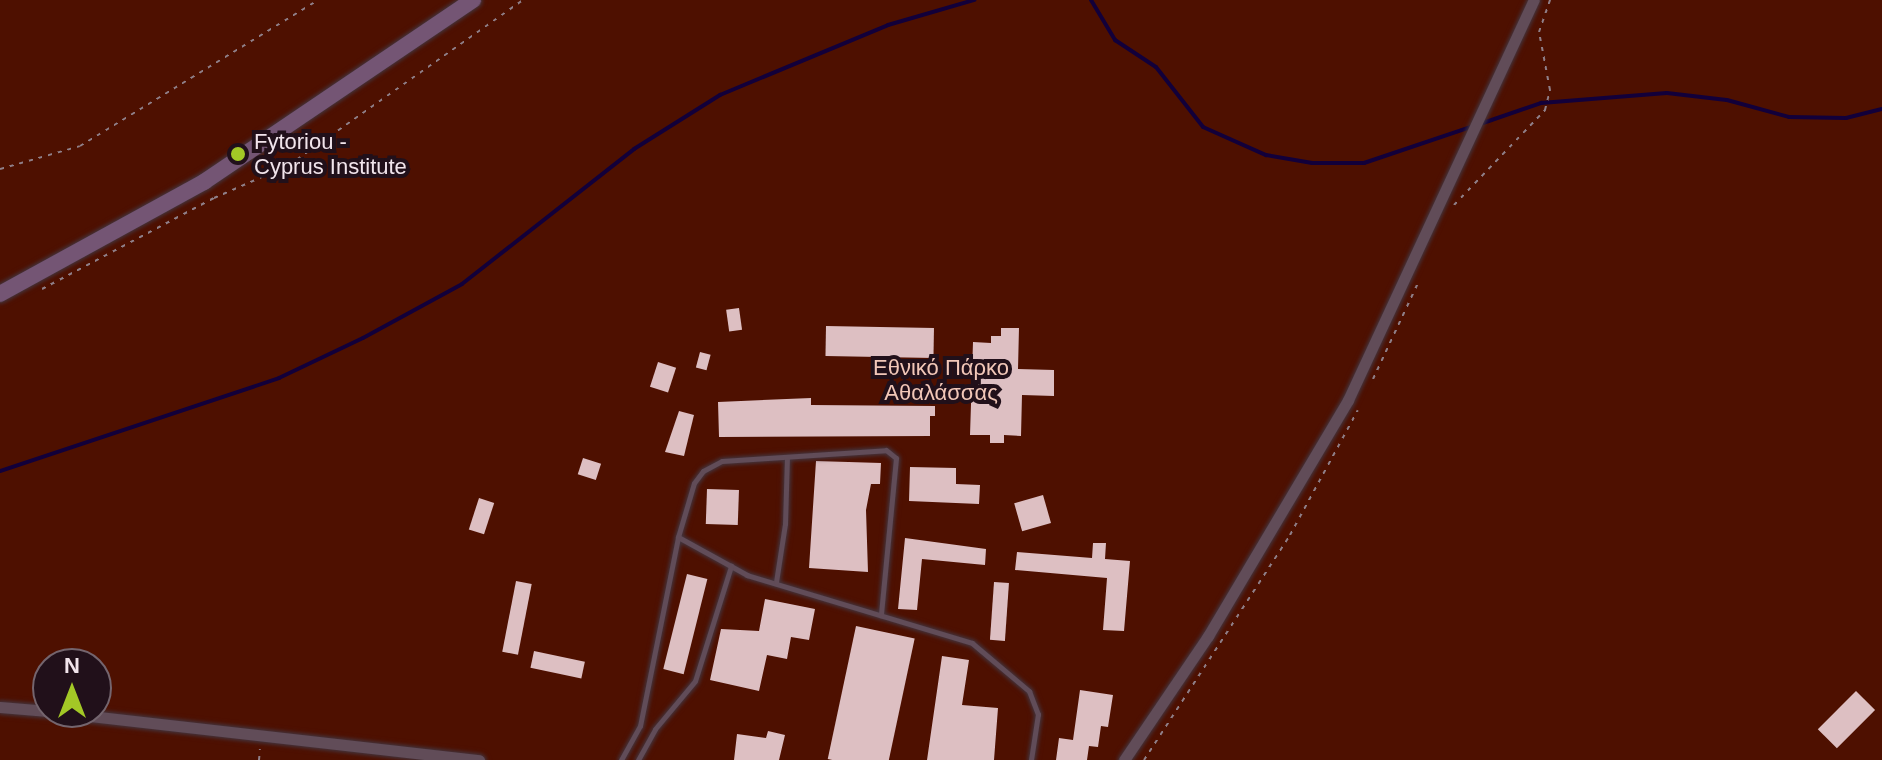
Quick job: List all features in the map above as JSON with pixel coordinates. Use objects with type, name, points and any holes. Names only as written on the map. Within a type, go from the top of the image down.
[{"type":"main road","points":[[0,294],[204,182],[473,0]]},
{"type":"street","points":[[1124,760],[1208,636],[1348,400],[1474,123],[1534,0]]},
{"type":"street","points":[[0,707],[32,710]]},
{"type":"street","points":[[112,718],[479,760]]},
{"type":"lane","points":[[621,760],[640,726],[678,537],[694,483],[703,471],[722,461],[886,450],[896,458],[881,615]]},
{"type":"lane","points":[[776,582],[785,524],[787,457]]},
{"type":"lane","points":[[678,537],[731,566],[972,643],[1029,691],[1038,714],[1031,760]]},
{"type":"lane","points":[[638,760],[655,729],[700,669],[731,566]]},
{"type":"lane","points":[[640,726],[655,729]]},
{"type":"path","points":[[0,169],[80,146],[318,0]]},
{"type":"path","points":[[41,290],[214,198],[289,165],[523,0]]},
{"type":"path","points":[[1545,110],[1550,90],[1539,32],[1550,0]]},
{"type":"green space","name":"Εθνικό Πάρκο Αθαλάσσας","points":[[0,0],[1882,0],[1882,760],[0,760]]},
{"type":"building","points":[[739,308],[742,330],[729,332],[726,310]]},
{"type":"building","points":[[826,326],[934,328],[933,358],[825,356]]},
{"type":"building","points":[[1001,328],[1019,328],[1018,369],[1054,370],[1054,396],[1022,395],[1021,436],[1004,435],[1004,443],[990,443],[990,435],[970,435],[973,342],[991,343],[991,336],[1001,336]]},
{"type":"building","points":[[700,352],[711,355],[706,370],[696,367]]},
{"type":"building","points":[[658,362],[676,368],[668,393],[650,387]]},
{"type":"building","points":[[811,398],[811,405],[935,406],[935,416],[930,416],[930,436],[719,437],[718,402]]},
{"type":"building","points":[[679,411],[694,415],[684,456],[665,452]]},
{"type":"building","points":[[583,458],[601,464],[596,480],[578,474]]},
{"type":"building","points":[[816,461],[881,463],[880,484],[871,484],[866,510],[868,572],[809,568]]},
{"type":"building","points":[[910,467],[956,468],[956,484],[980,485],[979,504],[909,501]]},
{"type":"building","points":[[707,489],[739,490],[738,525],[706,524]]},
{"type":"building","points":[[1043,495],[1051,523],[1022,531],[1014,503]]},
{"type":"building","points":[[479,498],[494,503],[484,534],[469,529]]},
{"type":"building","points":[[905,538],[986,549],[985,565],[922,559],[917,610],[898,609]]},
{"type":"building","points":[[1093,543],[1106,543],[1105,559],[1130,561],[1124,631],[1103,630],[1107,578],[1015,570],[1017,552],[1092,558]]},
{"type":"building","points":[[687,574],[707,579],[684,674],[663,669]]},
{"type":"building","points":[[516,581],[532,584],[518,655],[502,652]]},
{"type":"building","points":[[994,582],[1009,583],[1005,641],[990,640]]},
{"type":"building","points":[[765,599],[815,609],[809,640],[791,637],[787,659],[767,655],[759,691],[710,680],[721,629],[759,631]]},
{"type":"building","points":[[856,626],[915,638],[889,760],[828,759]]},
{"type":"building","points":[[534,651],[585,662],[581,678],[530,668]]},
{"type":"building","points":[[942,656],[969,660],[962,705],[998,708],[994,760],[927,760]]},
{"type":"building","points":[[1080,690],[1113,695],[1108,727],[1101,726],[1098,747],[1089,746],[1087,760],[1056,760],[1059,738],[1073,740]]},
{"type":"building","points":[[1856,691],[1875,710],[1837,748],[1818,729]]},
{"type":"building","points":[[768,731],[785,735],[779,760],[734,760],[737,734],[766,738]]},
{"type":"waterway","points":[[0,471],[279,378],[363,338],[462,284],[634,149],[720,95],[888,25],[974,0]]},
{"type":"waterway","points":[[1091,0],[1115,40],[1156,67],[1203,127],[1266,155],[1312,163],[1364,163],[1471,127]]},
{"type":"waterway","points":[[1480,124],[1541,103],[1667,93],[1727,100],[1789,117],[1846,118],[1882,109]]},
{"type":"place","name":"Fytoriou - Cyprus Institute","points":[[238,154]]}]
